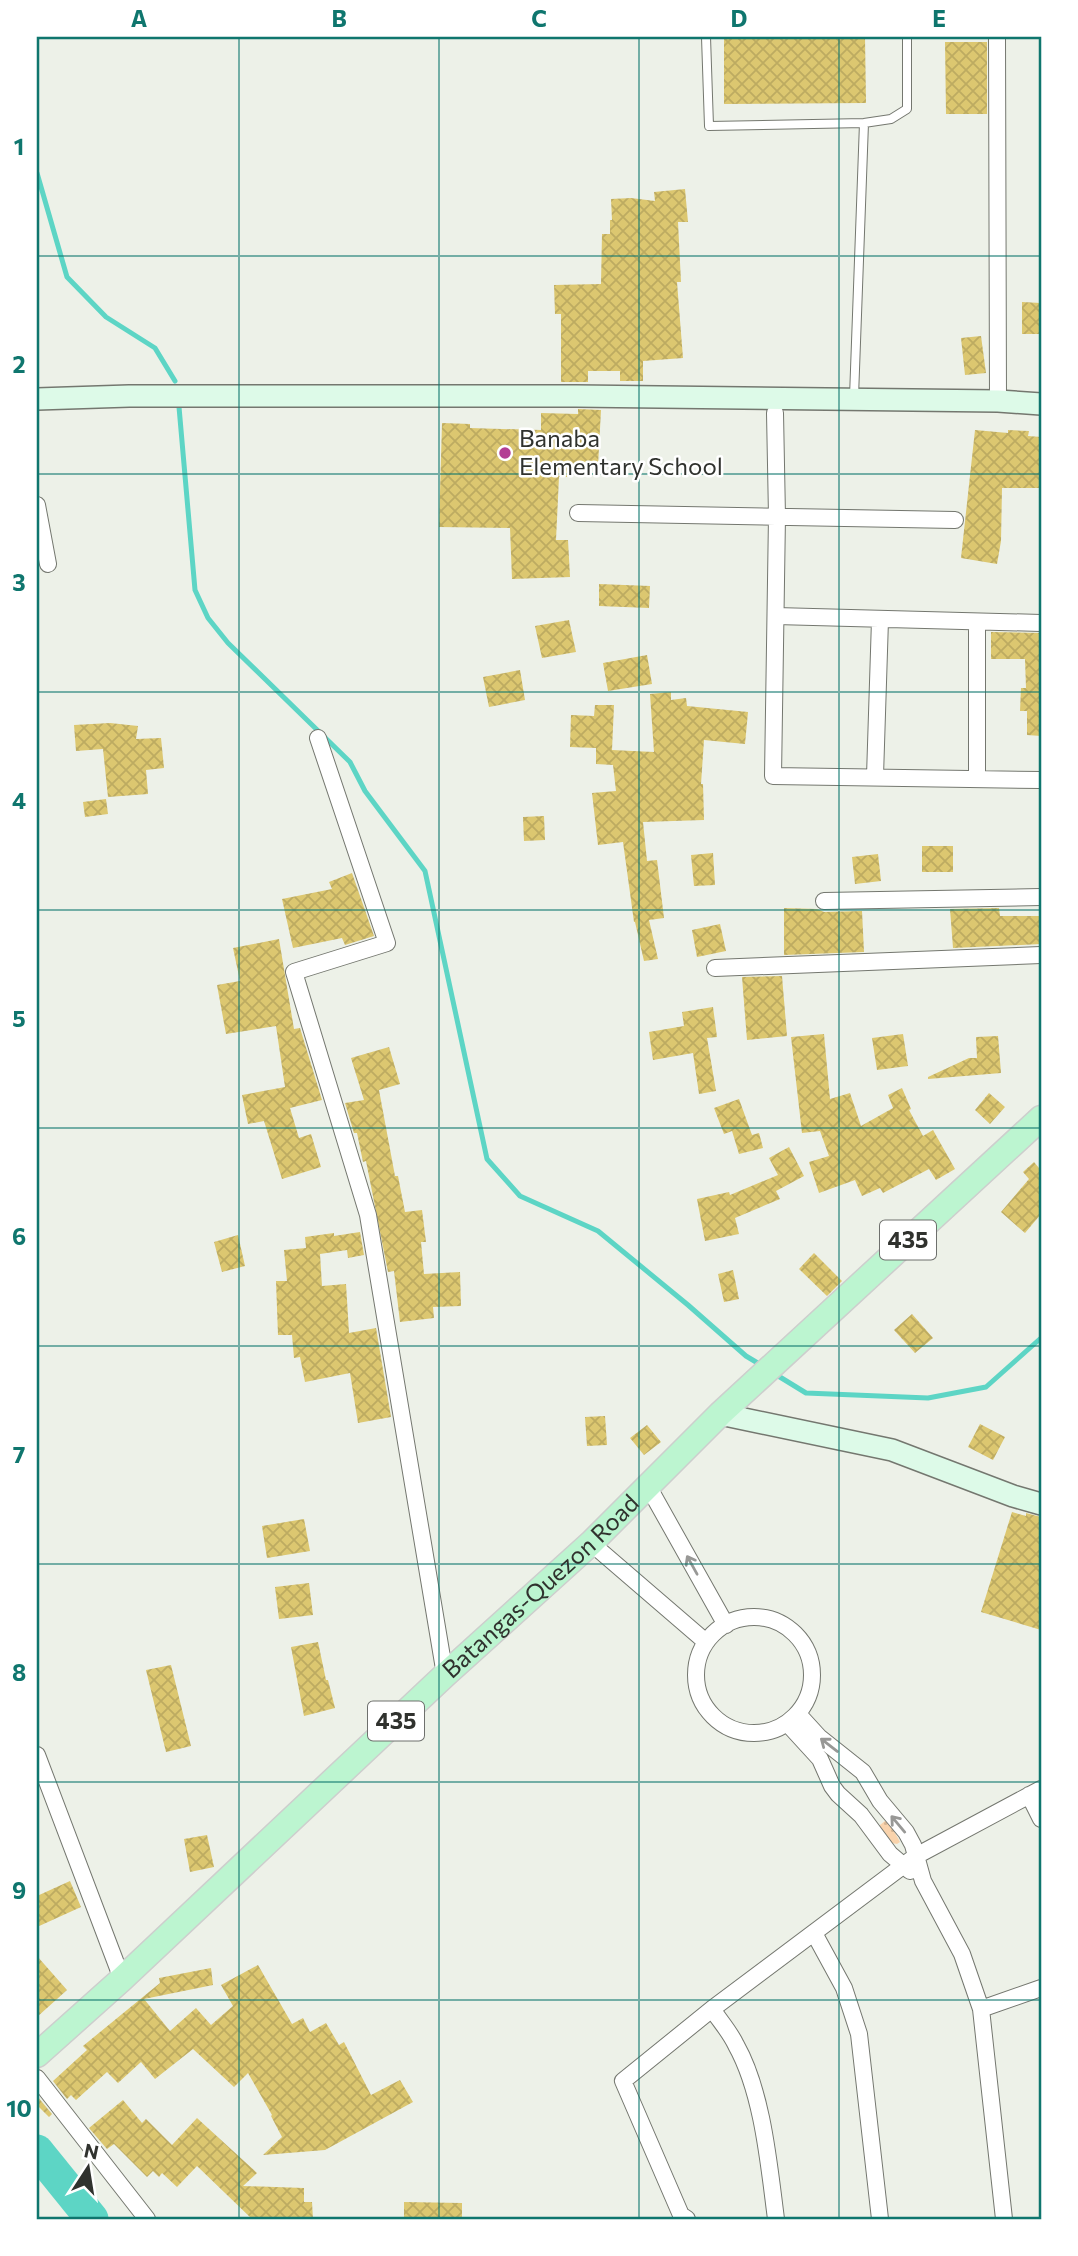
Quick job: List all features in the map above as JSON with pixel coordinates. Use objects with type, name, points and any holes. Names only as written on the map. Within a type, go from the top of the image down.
[{"type":"main road","name":"Batangas-Quezon Road","points":[[37,2055],[122,1979],[445,1675],[591,1543],[720,1414],[1041,1118]]},
{"type":"street","points":[[997,37],[998,401]]},
{"type":"street","points":[[37,400],[129,396],[854,399],[1041,404]]},
{"type":"street","points":[[775,413],[777,516],[774,776],[1041,779]]},
{"type":"street","points":[[37,505],[48,564]]},
{"type":"street","points":[[578,513],[955,520]]},
{"type":"street","points":[[776,616],[1041,623]]},
{"type":"street","points":[[875,776],[880,620]]},
{"type":"street","points":[[977,622],[977,778]]},
{"type":"street","points":[[318,738],[387,943],[294,972],[368,1215],[445,1675]]},
{"type":"street","points":[[824,901],[1041,897]]},
{"type":"street","points":[[715,968],[1041,955]]},
{"type":"street","points":[[720,1414],[892,1450],[1041,1504]]},
{"type":"street","points":[[648,1486],[726,1625]]},
{"type":"street","points":[[591,1543],[706,1642]]},
{"type":"street","points":[[741,1618],[775,1620],[802,1640],[810,1656],[812,1689],[806,1704],[793,1719],[761,1734],[724,1726],[710,1713],[700,1697],[696,1678],[698,1659],[706,1642],[726,1625],[741,1618]]},
{"type":"street","points":[[793,1719],[863,1772],[880,1801],[906,1832],[909,1861]]},
{"type":"street","points":[[793,1719],[820,1759],[832,1786],[861,1815],[885,1849],[909,1861],[923,1881],[962,1954],[981,2009],[1004,2219]]},
{"type":"street","points":[[37,1755],[122,1979]]},
{"type":"street","points":[[687,2219],[681,2215],[623,2081],[712,2009],[909,1861],[1035,1792],[1041,1819]]},
{"type":"street","points":[[861,1815],[880,1801]]},
{"type":"street","points":[[814,1933],[844,1988],[859,2034],[880,2219]]},
{"type":"street","points":[[981,2009],[1041,1988]]},
{"type":"street","points":[[712,2009],[737,2046],[754,2090],[768,2155],[776,2219]]},
{"type":"street","points":[[37,2078],[147,2219]]},
{"type":"lane","points":[[706,37],[709,126],[864,123],[891,119],[907,109],[907,37]]},
{"type":"lane","points":[[854,399],[864,123]]},
{"type":"shaded area","points":[[885,1821],[889,1822],[900,1842],[897,1844],[892,1843],[880,1829],[880,1825]]},
{"type":"building","points":[[724,37],[865,37],[866,103],[724,104]]},
{"type":"building","points":[[945,42],[987,42],[987,114],[946,114]]},
{"type":"building","points":[[685,189],[688,222],[678,222],[681,282],[677,282],[683,358],[643,361],[643,381],[620,381],[620,371],[588,371],[588,382],[561,382],[561,314],[555,314],[554,285],[601,284],[602,234],[610,234],[611,199],[655,201],[654,192]]},
{"type":"building","points":[[1022,302],[1041,303],[1041,334],[1022,334]]},
{"type":"building","points":[[981,336],[986,373],[965,375],[961,338]]},
{"type":"building","name":"Banaba Elementary School","points":[[578,409],[601,410],[598,466],[570,464],[570,477],[559,477],[556,540],[568,540],[570,577],[512,579],[510,528],[439,527],[442,423],[470,424],[470,428],[541,430],[541,413],[578,414]]},
{"type":"building","points":[[975,430],[1008,433],[1008,430],[1029,431],[1028,436],[1041,437],[1041,488],[1002,488],[1001,541],[997,564],[961,558]]},
{"type":"building","points":[[599,584],[650,586],[649,608],[599,606]]},
{"type":"building","points":[[569,620],[576,652],[542,658],[535,626]]},
{"type":"building","points":[[991,632],[1041,633],[1041,736],[1027,735],[1027,711],[1020,711],[1021,688],[1026,688],[1025,659],[991,659]]},
{"type":"building","points":[[647,655],[652,684],[608,691],[603,663]]},
{"type":"building","points":[[520,670],[525,700],[489,707],[483,677]]},
{"type":"building","points":[[671,692],[671,700],[686,698],[687,706],[748,712],[745,744],[704,740],[701,784],[704,820],[643,822],[647,861],[657,860],[664,918],[649,920],[658,959],[644,961],[634,922],[623,842],[598,845],[592,793],[616,791],[613,765],[596,764],[596,748],[570,747],[571,715],[594,716],[595,705],[614,705],[612,750],[654,752],[650,694]]},
{"type":"building","points":[[110,723],[138,726],[136,739],[161,738],[164,768],[146,770],[148,794],[108,797],[103,749],[76,751],[74,725]]},
{"type":"building","points":[[106,799],[108,814],[85,817],[83,802]]},
{"type":"building","points":[[544,816],[545,840],[524,841],[523,817]]},
{"type":"building","points":[[922,846],[953,846],[953,872],[922,872]]},
{"type":"building","points":[[713,853],[715,885],[694,886],[691,855]]},
{"type":"building","points":[[878,854],[881,881],[855,884],[852,857]]},
{"type":"building","points":[[352,873],[374,936],[345,945],[342,938],[293,948],[282,899],[332,889],[329,882]]},
{"type":"building","points":[[784,908],[817,909],[824,912],[862,911],[864,952],[784,955]]},
{"type":"building","points":[[999,908],[1000,916],[1041,916],[1041,944],[953,948],[950,909]]},
{"type":"building","points":[[720,924],[726,951],[697,957],[692,930]]},
{"type":"building","points":[[279,939],[294,1029],[300,1028],[322,1100],[290,1108],[299,1138],[311,1134],[321,1167],[282,1179],[264,1121],[248,1124],[242,1095],[285,1087],[276,1026],[226,1034],[217,985],[240,981],[233,948]]},
{"type":"building","points":[[782,976],[787,1036],[747,1040],[742,977]]},
{"type":"building","points":[[713,1007],[717,1037],[707,1038],[716,1091],[699,1094],[693,1053],[653,1060],[649,1032],[684,1026],[682,1012]]},
{"type":"building","points":[[824,1034],[830,1099],[850,1093],[861,1126],[893,1108],[888,1095],[902,1088],[911,1109],[909,1110],[923,1136],[933,1130],[955,1169],[936,1180],[929,1169],[883,1193],[880,1188],[862,1196],[855,1180],[819,1193],[809,1162],[829,1156],[820,1131],[802,1133],[791,1037]]},
{"type":"building","points":[[903,1034],[908,1066],[877,1070],[872,1038]]},
{"type":"building","points":[[998,1036],[1001,1073],[928,1079],[969,1058],[977,1058],[976,1037]]},
{"type":"building","points":[[389,1047],[400,1084],[379,1090],[395,1176],[398,1176],[405,1212],[422,1210],[426,1242],[421,1242],[424,1274],[460,1272],[461,1306],[433,1307],[434,1318],[400,1322],[394,1271],[388,1272],[366,1161],[363,1162],[357,1133],[354,1133],[345,1103],[364,1100],[351,1058]]},
{"type":"building","points":[[989,1093],[1005,1107],[990,1124],[975,1110]]},
{"type":"building","points":[[739,1099],[752,1135],[759,1133],[763,1148],[739,1154],[732,1131],[724,1134],[714,1108]]},
{"type":"building","points":[[789,1147],[804,1176],[776,1191],[780,1199],[735,1218],[739,1234],[705,1241],[697,1199],[729,1192],[730,1195],[778,1175],[769,1158]]},
{"type":"building","points":[[1034,1162],[1039,1168],[1041,1165],[1041,1214],[1025,1233],[1001,1212],[1029,1179],[1023,1172]]},
{"type":"building","points":[[360,1232],[364,1255],[348,1258],[347,1250],[320,1254],[322,1286],[346,1284],[349,1333],[376,1328],[391,1417],[358,1423],[350,1373],[305,1382],[300,1357],[294,1358],[292,1335],[278,1335],[276,1281],[287,1281],[284,1250],[306,1248],[305,1237]]},
{"type":"building","points":[[238,1235],[245,1266],[222,1272],[214,1242]]},
{"type":"building","points":[[814,1253],[842,1281],[827,1296],[799,1269]]},
{"type":"building","points":[[733,1270],[739,1299],[724,1302],[718,1274]]},
{"type":"building","points":[[912,1314],[933,1338],[915,1353],[894,1330]]},
{"type":"building","points":[[605,1416],[607,1445],[587,1446],[585,1417]]},
{"type":"building","points":[[980,1424],[1005,1437],[993,1460],[968,1447]]},
{"type":"building","points":[[647,1425],[661,1442],[644,1455],[630,1438]]},
{"type":"building","points":[[1012,1512],[1041,1517],[1041,1630],[981,1612]]},
{"type":"building","points":[[304,1519],[310,1551],[267,1558],[262,1526]]},
{"type":"building","points":[[309,1583],[313,1615],[279,1619],[275,1587]]},
{"type":"building","points":[[318,1642],[335,1708],[304,1716],[291,1647]]},
{"type":"building","points":[[171,1665],[191,1746],[166,1752],[146,1670]]},
{"type":"building","points":[[207,1835],[214,1867],[190,1872],[184,1839]]},
{"type":"building","points":[[70,1881],[81,1907],[37,1927],[37,1896]]},
{"type":"building","points":[[37,1956],[67,1990],[37,2017]]},
{"type":"building","points":[[258,1965],[292,2024],[303,2018],[310,2032],[326,2023],[339,2045],[344,2042],[371,2095],[400,2080],[413,2102],[325,2150],[263,2155],[282,2137],[248,2073],[234,2087],[193,2049],[155,2079],[141,2062],[118,2083],[107,2072],[76,2100],[71,2095],[67,2099],[53,2081],[87,2050],[83,2046],[160,1983],[159,1978],[211,1968],[213,1985],[144,1999],[170,2031],[196,2008],[211,2025],[233,2006],[221,1985]]},
{"type":"building","points":[[37,2096],[52,2114],[49,2117],[37,2105]]},
{"type":"building","points":[[123,2100],[142,2123],[146,2119],[172,2145],[197,2118],[257,2173],[243,2186],[304,2188],[304,2202],[312,2202],[313,2219],[252,2219],[197,2166],[177,2187],[162,2173],[159,2177],[153,2171],[147,2177],[114,2144],[107,2149],[89,2128]]},
{"type":"building","points":[[404,2202],[462,2203],[462,2219],[404,2219]]},
{"type":"waterway","points":[[37,173],[67,277],[106,317],[155,348],[175,381]]},
{"type":"waterway","points":[[179,407],[195,590],[208,618],[228,643],[350,762],[365,791],[425,871],[487,1159],[520,1196],[598,1231],[746,1356],[761,1365]]},
{"type":"waterway","points":[[775,1374],[806,1393],[928,1398],[986,1387],[1041,1338]]},
{"type":"waterway","points":[[37,2151],[92,2219]]},
{"type":"place","name":"Banaba Elementary School","points":[[505,453]]}]
